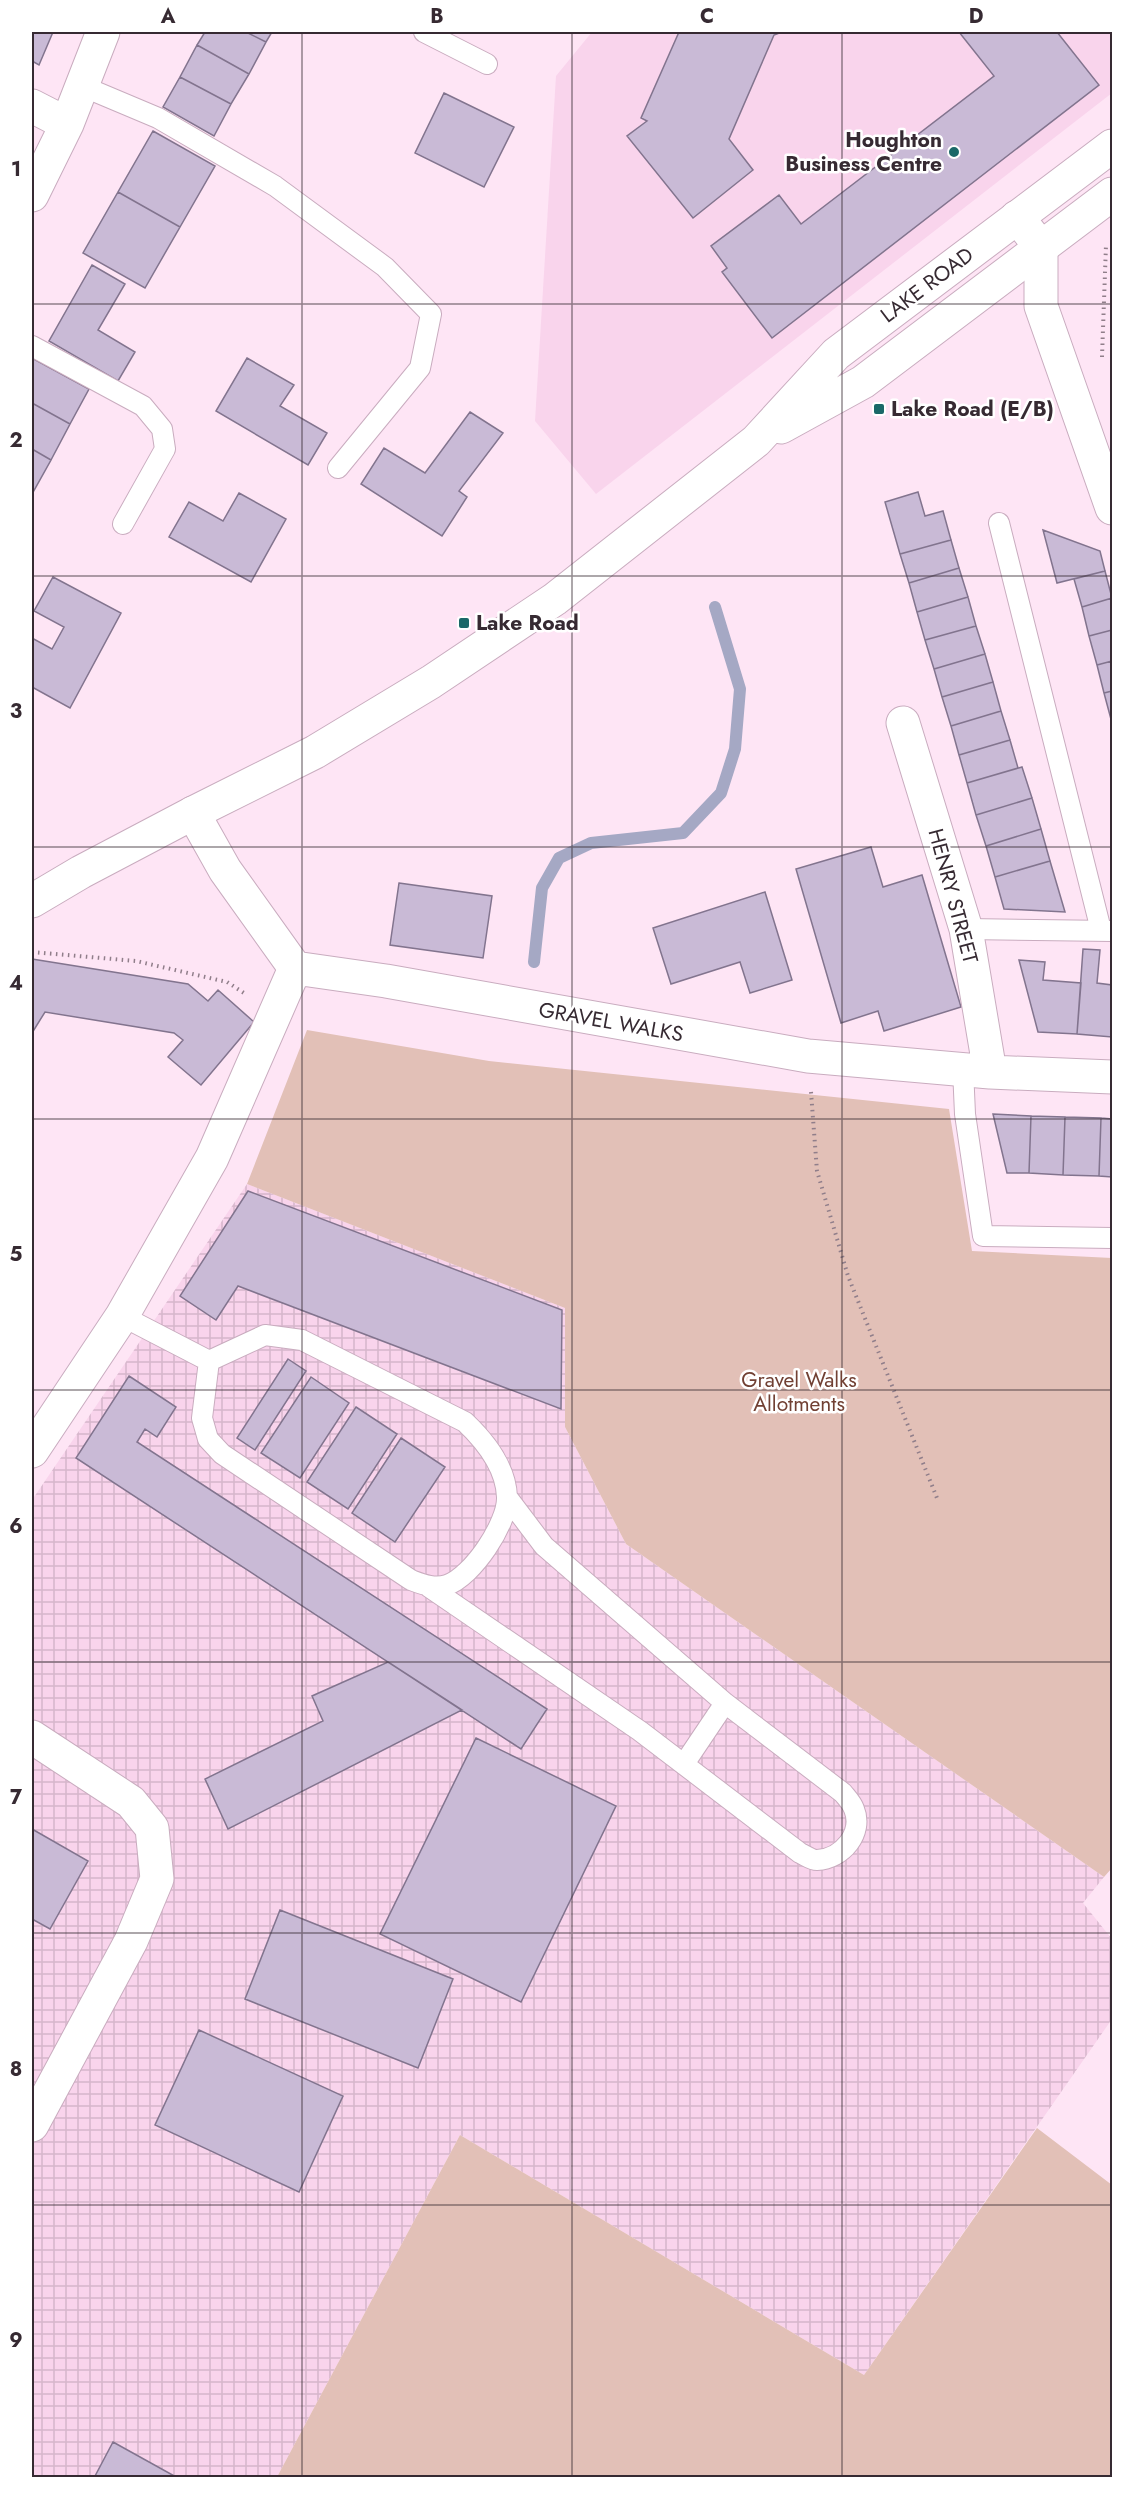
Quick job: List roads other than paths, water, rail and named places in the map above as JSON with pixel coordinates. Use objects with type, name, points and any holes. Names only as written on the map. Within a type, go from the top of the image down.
[{"type":"street","points":[[32,195],[67,124],[103,32]]},
{"type":"street","points":[[32,106],[67,124]]},
{"type":"street","name":"LAKE ROAD","points":[[32,901],[81,872],[193,813],[315,752],[431,682],[555,599],[756,441],[836,354],[1113,146]]},
{"type":"street","name":"LAKE ROAD","points":[[756,441],[863,382],[1113,194]]},
{"type":"street","points":[[1017,217],[1041,247],[1041,306],[1113,508]]},
{"type":"street","name":"HENRY STREET","points":[[903,723],[966,929],[976,1071]]},
{"type":"street","points":[[32,1450],[122,1316],[212,1158],[295,968],[225,870],[193,813]]},
{"type":"street","name":"GRAVEL WALKS","points":[[295,968],[386,981],[808,1056],[976,1071],[1113,1077]]},
{"type":"street","points":[[32,1737],[131,1802],[152,1828],[158,1879],[131,1941],[32,2125]]},
{"type":"lane","points":[[424,32],[487,64]]},
{"type":"lane","points":[[82,86],[158,118],[275,186],[385,267],[431,314],[420,368],[338,468]]},
{"type":"lane","points":[[32,346],[143,406],[162,429],[165,449],[123,524]]},
{"type":"lane","points":[[966,929],[1107,930],[999,523]]},
{"type":"lane","points":[[976,1071],[965,1114],[983,1236],[1113,1238]]},
{"type":"lane","points":[[122,1316],[209,1361]]},
{"type":"lane","points":[[266,1335],[302,1340],[465,1422],[486,1442],[499,1467],[507,1497],[544,1546],[725,1703],[843,1792],[855,1810],[856,1828],[849,1845],[833,1857],[815,1860],[800,1853],[640,1731],[429,1587],[411,1580],[222,1454],[208,1440],[202,1418],[209,1361],[266,1335]]},
{"type":"lane","points":[[429,1587],[447,1585],[462,1576],[482,1553],[498,1528],[507,1497]]},
{"type":"lane","points":[[684,1764],[725,1703]]},
{"type":"waterway","points":[[534,962],[542,888],[559,858],[591,843],[683,833],[721,793],[735,749],[740,689],[715,607]]},
{"type":"place","name":"Houghton Business Centre","points":[[954,152]]},
{"type":"place","name":"Lake Road (E/B)","points":[[879,409]]},
{"type":"place","name":"Lake Road","points":[[464,623]]},
{"type":"park label","name":"Gravel Walks Allotments","points":[[799,1392]]}]
